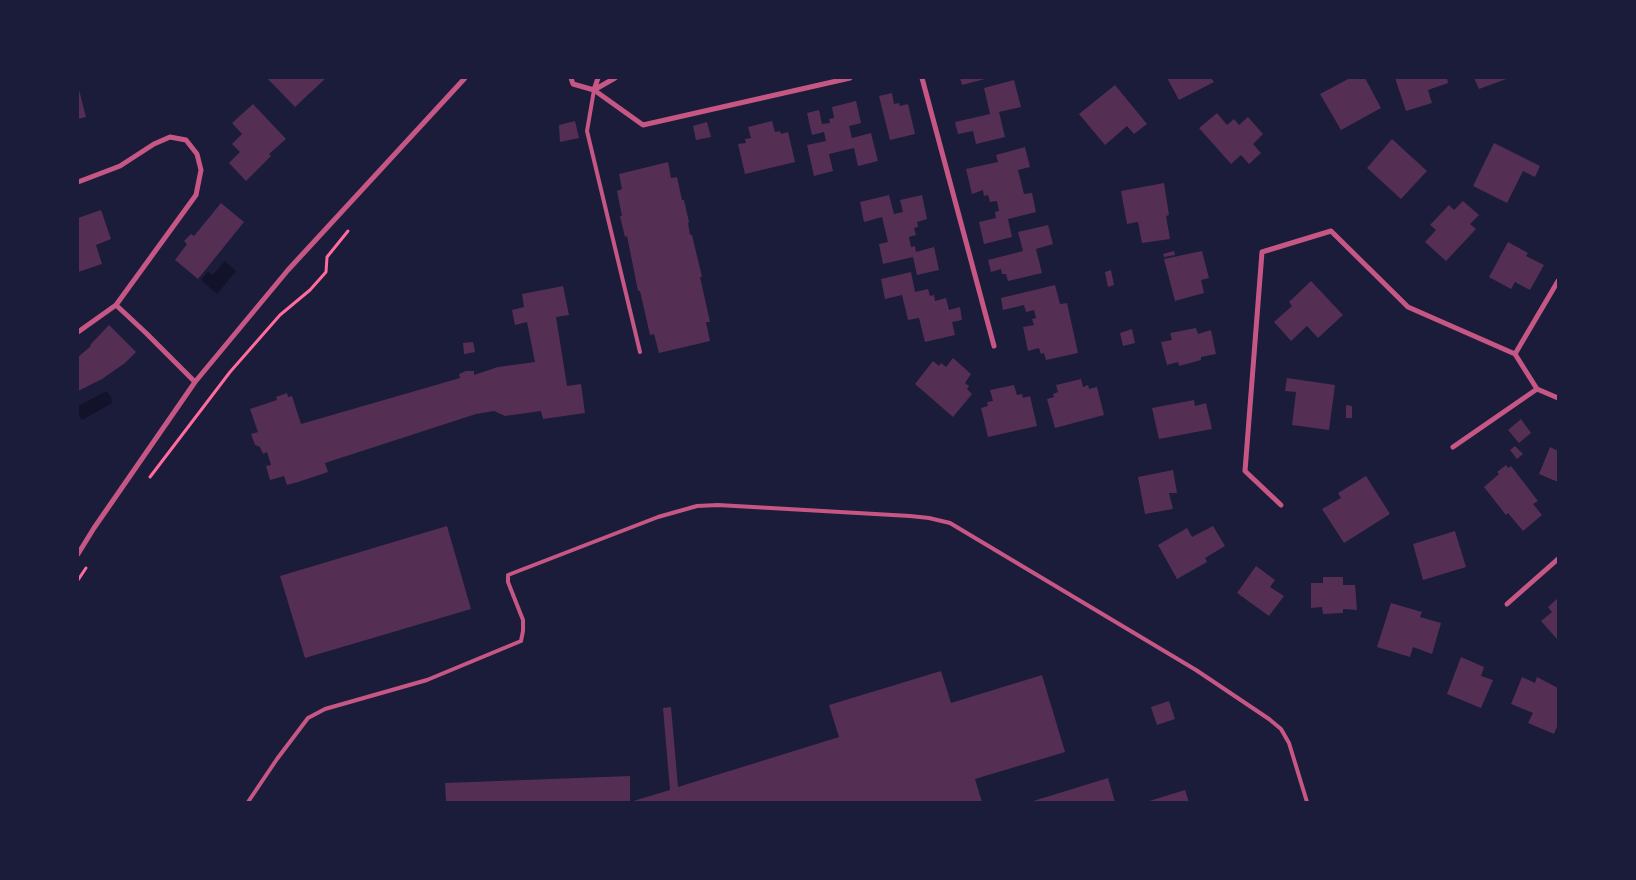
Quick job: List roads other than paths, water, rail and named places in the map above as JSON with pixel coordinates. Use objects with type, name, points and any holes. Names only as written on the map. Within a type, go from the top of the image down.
[{"type":"street","points":[[78,554],[195,382],[288,270],[465,78]]},
{"type":"street","points":[[571,78],[573,84],[594,90],[643,125],[850,78]]},
{"type":"street","points":[[594,90],[598,78]]},
{"type":"street","points":[[594,90],[615,78]]},
{"type":"street","points":[[922,78],[994,346]]},
{"type":"street","points":[[78,182],[120,166],[154,144],[170,137],[186,140],[197,154],[201,170],[196,195],[116,305],[78,332]]},
{"type":"street","points":[[1281,505],[1245,471],[1262,252],[1331,231],[1408,307],[1515,354],[1537,389],[1558,398]]},
{"type":"street","points":[[1515,354],[1558,281]]},
{"type":"street","points":[[116,305],[146,332],[195,382]]},
{"type":"street","points":[[1454,447],[1537,389]]},
{"type":"street","points":[[1507,604],[1558,559]]},
{"type":"lane","points":[[594,90],[587,131],[640,352]]},
{"type":"lane","points":[[248,802],[308,718],[325,709],[427,680],[520,642],[523,620],[508,582],[508,575],[658,517],[697,506],[718,505],[910,516],[950,523],[1196,670],[1269,718],[1280,729],[1289,743],[1307,802]]}]
